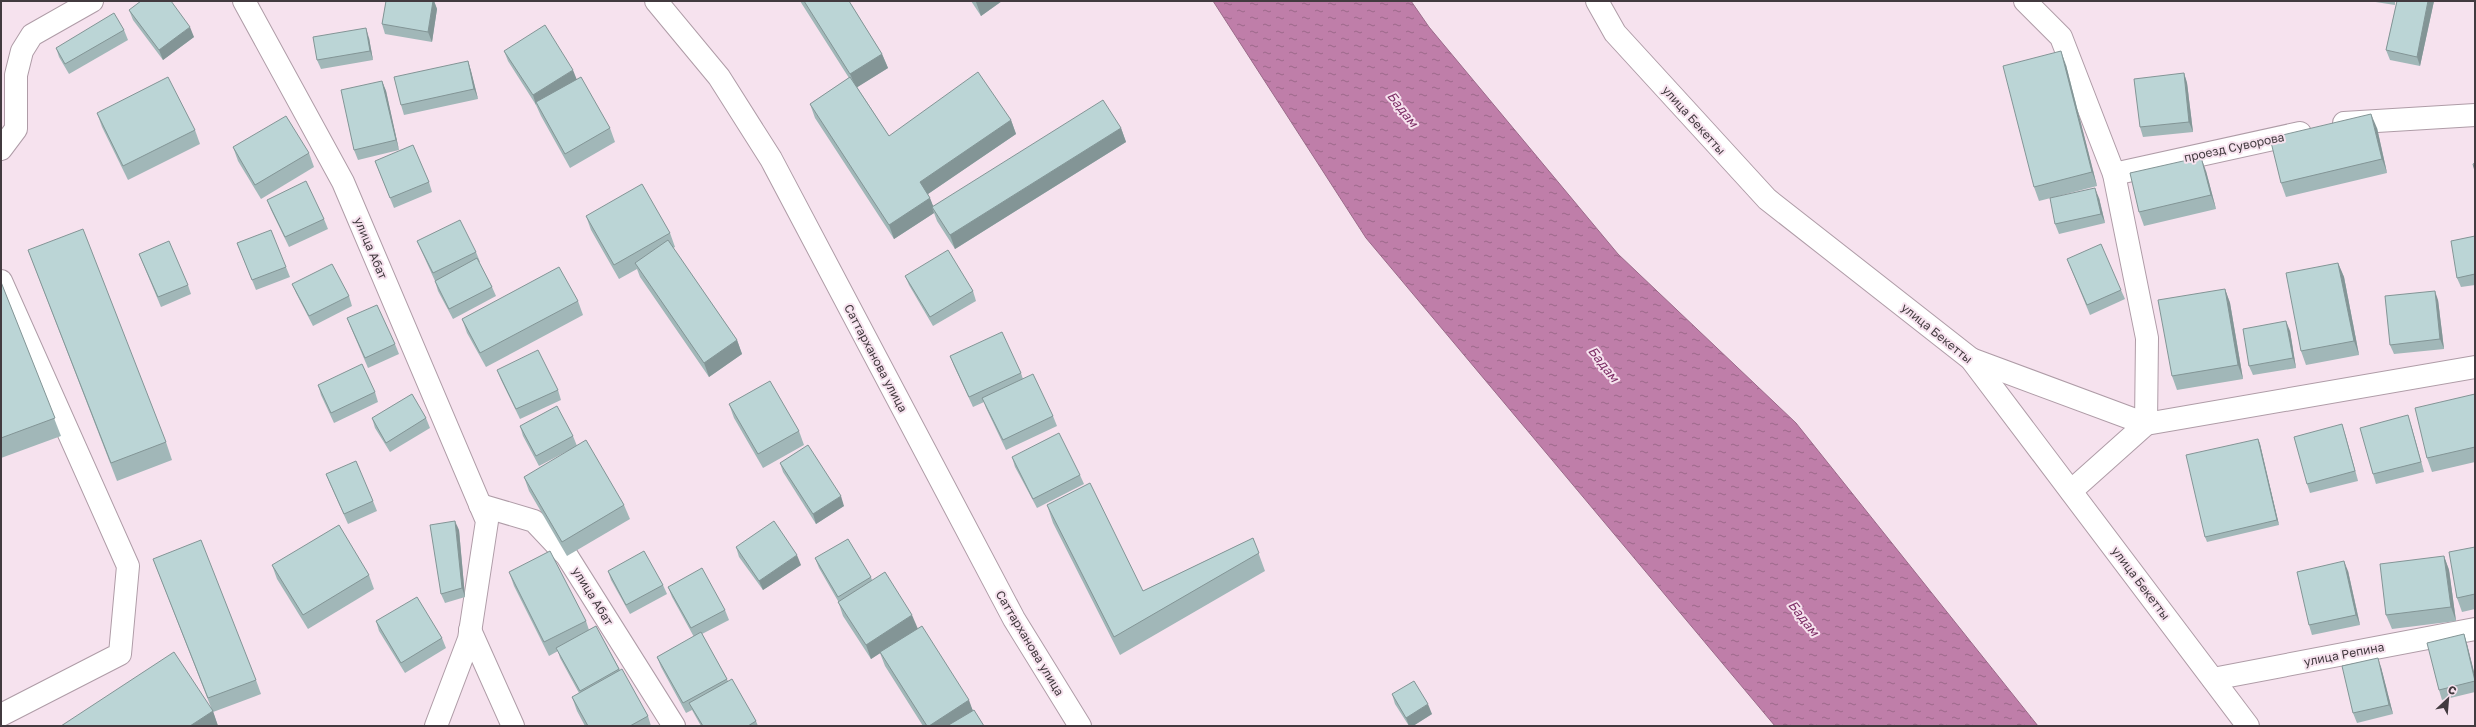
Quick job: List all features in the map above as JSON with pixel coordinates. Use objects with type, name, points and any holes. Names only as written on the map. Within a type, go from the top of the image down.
[{"type":"street","points":[[1,149],[16,129],[16,75],[22,51],[32,35],[92,1]]},
{"type":"street","name":"улица Абат","points":[[244,1],[343,182],[487,521],[470,630],[436,726]]},
{"type":"street","name":"Саттарханова улица","points":[[656,1],[719,77],[771,159],[1014,620],[1080,726]]},
{"type":"street","name":"улица Бекетты","points":[[1597,1],[1615,33],[1767,199],[1971,359],[2248,726]]},
{"type":"street","points":[[2025,1],[2061,37],[2114,174],[2146,338],[2146,424],[2071,491]]},
{"type":"street","name":"проезд Суворова","points":[[2114,174],[2355,121],[2475,115]]},
{"type":"street","points":[[1,281],[128,566],[120,654],[1,715]]},
{"type":"street","points":[[1971,359],[2146,424],[2475,367]]},
{"type":"street","name":"улица Абат","points":[[480,505],[534,521],[568,556],[674,726]]},
{"type":"street","name":"улица Репина","points":[[2213,679],[2475,629]]},
{"type":"street","points":[[470,630],[513,726]]},
{"type":"water","name":"Бадам","points":[[1213,1],[1411,1],[1429,27],[1618,254],[1796,423],[2038,726],[1775,726],[1366,238]]},
{"type":"building","points":[[141,1],[171,1],[190,27],[159,50],[129,10]]},
{"type":"building","points":[[386,1],[433,1],[428,32],[382,24]]},
{"type":"building","points":[[804,1],[849,1],[882,54],[850,74]]},
{"type":"building","points":[[2397,1],[2428,1],[2417,57],[2386,50]]},
{"type":"building","points":[[114,13],[124,30],[65,64],[56,48]]},
{"type":"building","points":[[545,25],[573,70],[533,95],[504,51]]},
{"type":"building","points":[[366,28],[370,51],[317,60],[313,37]]},
{"type":"building","points":[[2061,51],[2092,172],[2034,187],[2003,66]]},
{"type":"building","points":[[468,61],[474,89],[401,105],[394,77]]},
{"type":"building","points":[[978,72],[1011,120],[920,182],[930,198],[889,225],[810,104],[850,77],[889,136]]},
{"type":"building","points":[[2184,73],[2189,122],[2140,127],[2134,79]]},
{"type":"building","points":[[168,77],[195,130],[123,166],[97,113]]},
{"type":"building","points":[[581,77],[610,128],[565,154],[536,102]]},
{"type":"building","points":[[382,81],[396,140],[354,150],[341,90]]},
{"type":"building","points":[[1103,100],[1121,128],[950,235],[932,207]]},
{"type":"building","points":[[2371,114],[2382,159],[2281,183],[2270,138]]},
{"type":"building","points":[[286,116],[309,153],[255,185],[233,147]]},
{"type":"building","points":[[413,145],[429,182],[390,198],[375,161]]},
{"type":"building","points":[[2201,157],[2211,195],[2139,212],[2130,173]]},
{"type":"building","points":[[306,181],[324,219],[285,237],[267,200]]},
{"type":"building","points":[[642,184],[670,233],[614,265],[586,216]]},
{"type":"building","points":[[2095,188],[2101,214],[2055,224],[2050,198]]},
{"type":"building","points":[[460,220],[476,252],[433,273],[417,241]]},
{"type":"building","points":[[83,229],[166,442],[111,463],[28,250]]},
{"type":"building","points":[[271,230],[286,267],[252,280],[237,243]]},
{"type":"building","points":[[2475,236],[2475,274],[2457,278],[2451,241]]},
{"type":"building","points":[[668,240],[737,340],[704,363],[635,263]]},
{"type":"building","points":[[169,241],[188,285],[158,297],[139,254]]},
{"type":"building","points":[[2101,244],[2121,290],[2087,305],[2067,259]]},
{"type":"building","points":[[948,250],[973,291],[930,317],[905,276]]},
{"type":"building","points":[[477,258],[492,287],[449,309],[435,281]]},
{"type":"building","points":[[2338,263],[2354,341],[2301,351],[2286,273]]},
{"type":"building","points":[[332,264],[349,296],[309,316],[292,284]]},
{"type":"building","points":[[559,267],[578,301],[480,353],[462,319]]},
{"type":"building","points":[[1,282],[55,418],[1,438]]},
{"type":"building","points":[[2225,289],[2238,365],[2172,376],[2158,300]]},
{"type":"building","points":[[2435,291],[2440,339],[2390,345],[2385,296]]},
{"type":"building","points":[[377,305],[395,344],[365,358],[347,318]]},
{"type":"building","points":[[2286,321],[2293,358],[2249,366],[2243,329]]},
{"type":"building","points":[[1002,332],[1021,373],[969,397],[950,356]]},
{"type":"building","points":[[538,350],[558,390],[516,409],[497,370]]},
{"type":"building","points":[[362,364],[375,392],[331,413],[318,385]]},
{"type":"building","points":[[1033,374],[1053,416],[1003,440],[982,398]]},
{"type":"building","points":[[770,381],[799,431],[758,454],[729,404]]},
{"type":"building","points":[[412,394],[426,418],[386,443],[372,418]]},
{"type":"building","points":[[2475,394],[2475,447],[2427,458],[2415,408]]},
{"type":"building","points":[[557,406],[573,436],[536,456],[520,426]]},
{"type":"building","points":[[2408,415],[2421,462],[2373,474],[2360,428]]},
{"type":"building","points":[[2342,424],[2355,471],[2307,484],[2294,437]]},
{"type":"building","points":[[1059,433],[1080,475],[1033,499],[1012,457]]},
{"type":"building","points":[[2258,439],[2277,520],[2205,537],[2186,455]]},
{"type":"building","points":[[586,440],[624,505],[562,542],[524,477]]},
{"type":"building","points":[[808,445],[841,496],[813,514],[780,463]]},
{"type":"building","points":[[356,461],[373,501],[344,514],[326,474]]},
{"type":"building","points":[[1090,483],[1143,591],[1253,538],[1259,553],[1114,637],[1047,505]]},
{"type":"building","points":[[455,521],[462,588],[441,594],[430,525]]},
{"type":"building","points":[[774,521],[797,555],[759,581],[736,547]]},
{"type":"building","points":[[339,525],[369,575],[303,615],[272,565]]},
{"type":"building","points":[[848,539],[871,577],[838,597],[815,558]]},
{"type":"building","points":[[201,540],[256,680],[208,698],[153,559]]},
{"type":"building","points":[[2475,547],[2475,594],[2457,598],[2449,552]]},
{"type":"building","points":[[550,551],[586,621],[544,642],[509,572]]},
{"type":"building","points":[[644,551],[663,585],[626,605],[608,571]]},
{"type":"building","points":[[2444,556],[2451,607],[2386,615],[2380,564]]},
{"type":"building","points":[[2344,561],[2356,615],[2309,625],[2297,572]]},
{"type":"building","points":[[702,568],[725,610],[691,628],[668,587]]},
{"type":"building","points":[[885,572],[912,615],[866,645],[838,602]]},
{"type":"building","points":[[417,597],[442,638],[401,663],[376,621]]},
{"type":"building","points":[[596,626],[619,669],[580,691],[556,648]]},
{"type":"building","points":[[922,626],[969,700],[929,726],[927,726],[880,652]]},
{"type":"building","points":[[701,632],[727,679],[683,703],[657,657]]},
{"type":"building","points":[[2464,634],[2475,681],[2439,690],[2427,643]]},
{"type":"building","points":[[174,652],[213,711],[190,726],[61,726]]},
{"type":"building","points":[[2378,658],[2389,705],[2353,713],[2342,666]]},
{"type":"building","points":[[622,669],[648,716],[630,726],[588,726],[572,697]]},
{"type":"building","points":[[732,679],[756,721],[748,726],[703,726],[689,703]]},
{"type":"building","points":[[1414,681],[1428,704],[1406,718],[1392,694]]},
{"type":"building","points":[[974,710],[984,726],[947,726]]}]
